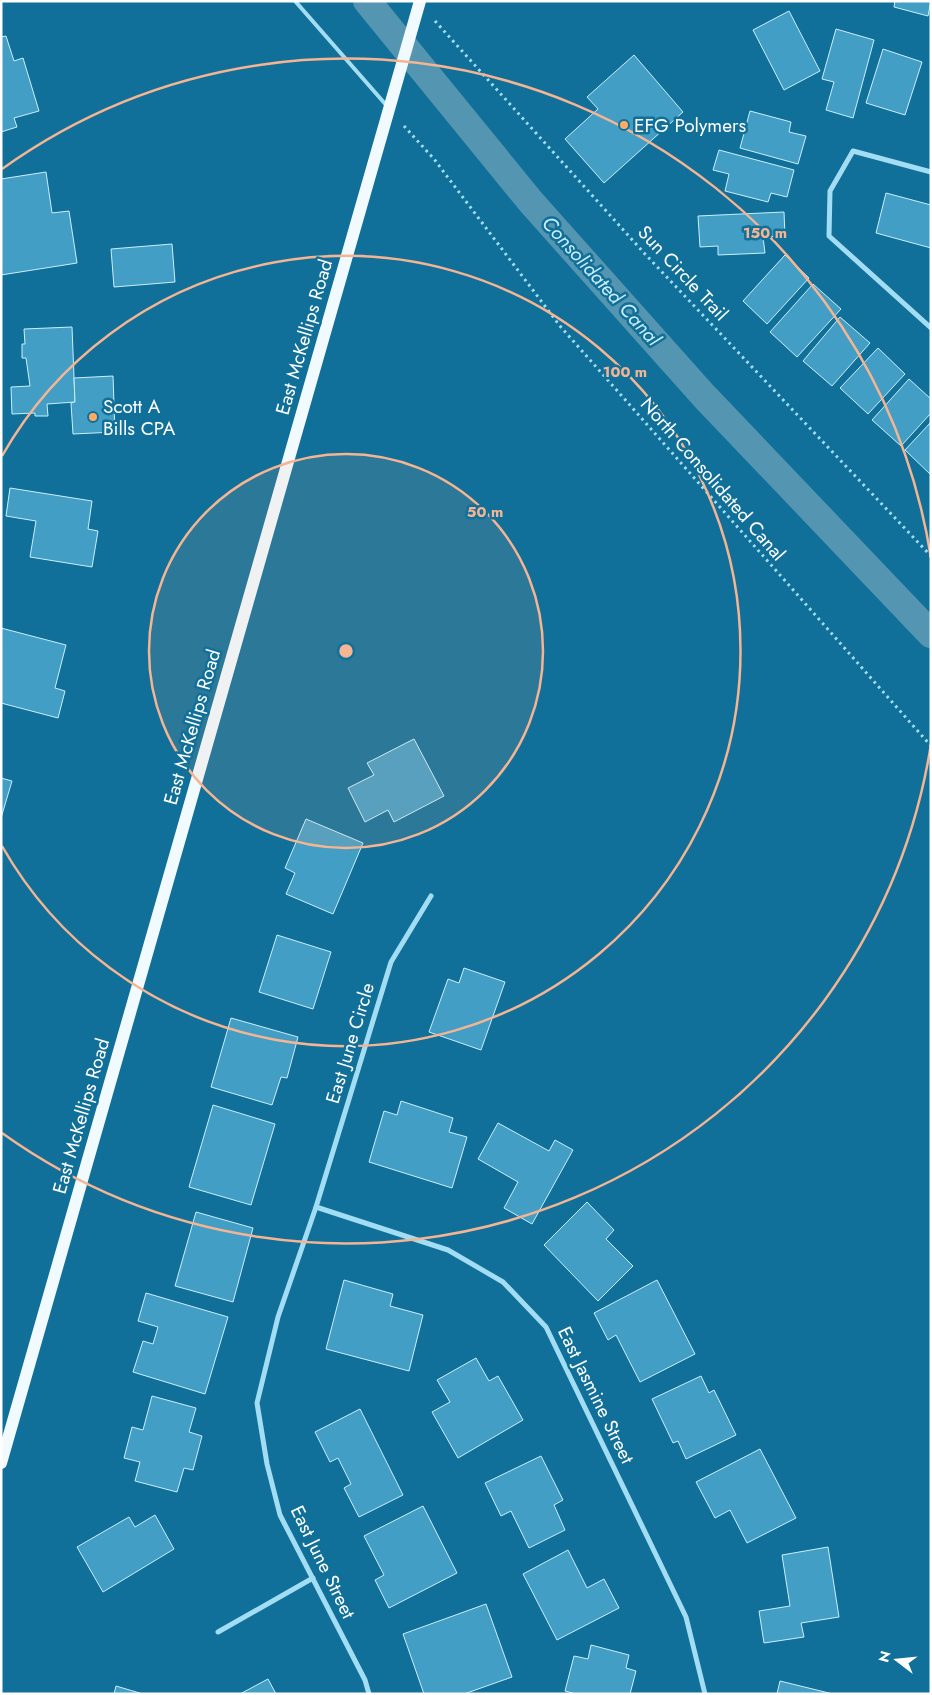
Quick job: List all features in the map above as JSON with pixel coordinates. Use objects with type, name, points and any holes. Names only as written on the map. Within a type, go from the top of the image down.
[{"type":"main road","name":"East McKellips Road","points":[[1,1463],[419,2]]},
{"type":"street","points":[[931,172],[853,151],[830,191],[829,236],[931,328]]},
{"type":"street","name":"East June Circle","points":[[316,1207],[391,962],[431,896]]},
{"type":"street","name":"East June Street","points":[[316,1207],[278,1317],[257,1404],[267,1464],[280,1515],[365,1680],[369,1694]]},
{"type":"street","name":"East Jasmine Street","points":[[316,1207],[448,1250],[503,1282],[546,1327],[686,1617],[705,1694]]},
{"type":"street","points":[[218,1632],[313,1578]]},
{"type":"lane","points":[[295,1],[389,108]]},
{"type":"path","name":"Sun Circle Trail","points":[[419,2],[645,254],[931,556]]},
{"type":"path","name":"North Consolidated Canal","points":[[389,108],[434,159],[560,326],[931,746]]},
{"type":"building","points":[[895,1],[931,1],[928,16],[894,7]]},
{"type":"building","points":[[789,11],[820,71],[784,90],[753,30]]},
{"type":"building","points":[[836,29],[874,40],[853,118],[826,110],[834,82],[822,79]]},
{"type":"building","points":[[6,36],[14,61],[23,58],[39,111],[14,118],[17,127],[1,132],[1,37]]},
{"type":"building","points":[[883,49],[922,62],[905,115],[866,103]]},
{"type":"building","name":"EFG Polymers","points":[[634,55],[683,112],[604,183],[565,139],[598,109],[587,97]]},
{"type":"building","points":[[750,111],[791,122],[789,132],[806,136],[798,164],[740,148]]},
{"type":"building","points":[[719,150],[794,170],[787,197],[771,193],[768,202],[725,191],[729,174],[713,170]]},
{"type":"building","points":[[46,172],[52,213],[69,211],[77,263],[1,275],[1,179]]},
{"type":"building","points":[[886,193],[931,205],[931,248],[876,233]]},
{"type":"building","points":[[784,212],[785,236],[763,237],[765,253],[718,255],[718,246],[700,247],[698,216]]},
{"type":"building","points":[[172,244],[175,282],[114,287],[111,249]]},
{"type":"building","points":[[785,255],[809,278],[767,324],[743,301]]},
{"type":"building","points":[[813,284],[841,309],[797,357],[770,332]]},
{"type":"building","points":[[840,317],[870,343],[832,386],[803,361]]},
{"type":"building","points":[[72,327],[75,402],[47,404],[48,416],[35,416],[35,413],[12,414],[11,387],[30,386],[26,358],[22,358],[22,344],[25,344],[24,329]]},
{"type":"building","points":[[878,348],[905,374],[868,414],[840,388]]},
{"type":"building","name":"Scott A Bills CPA","points":[[113,376],[115,432],[73,434],[71,403],[75,402],[74,378]]},
{"type":"building","points":[[909,379],[931,399],[931,413],[901,446],[872,420]]},
{"type":"building","points":[[931,422],[931,475],[905,450]]},
{"type":"building","points":[[10,488],[92,501],[88,529],[98,531],[92,567],[30,557],[36,521],[6,516]]},
{"type":"building","points":[[1,628],[66,645],[55,688],[65,691],[58,718],[1,703]]},
{"type":"building","points":[[414,739],[444,796],[394,822],[388,810],[365,822],[348,788],[374,775],[367,763]]},
{"type":"building","points":[[1,778],[12,781],[1,818]]},
{"type":"building","points":[[306,819],[363,843],[333,914],[286,894],[295,873],[285,868]]},
{"type":"building","points":[[277,935],[331,952],[313,1009],[259,992]]},
{"type":"building","points":[[464,968],[505,982],[481,1050],[429,1032],[448,979],[459,983]]},
{"type":"building","points":[[231,1018],[298,1037],[287,1078],[281,1077],[272,1105],[211,1087]]},
{"type":"building","points":[[401,1101],[453,1118],[449,1132],[467,1137],[452,1188],[369,1162],[384,1111],[397,1115]]},
{"type":"building","points":[[213,1105],[275,1124],[251,1205],[189,1187]]},
{"type":"building","points":[[498,1123],[549,1151],[555,1140],[573,1150],[532,1224],[504,1208],[518,1182],[478,1159]]},
{"type":"building","points":[[587,1202],[614,1230],[606,1239],[633,1266],[598,1301],[544,1245]]},
{"type":"building","points":[[196,1212],[253,1228],[233,1302],[175,1286]]},
{"type":"building","points":[[344,1280],[393,1294],[390,1306],[423,1315],[409,1371],[326,1349]]},
{"type":"building","points":[[657,1280],[695,1354],[640,1382],[616,1335],[608,1340],[594,1313]]},
{"type":"building","points":[[146,1293],[228,1317],[205,1394],[133,1372],[143,1341],[153,1344],[158,1327],[138,1321]]},
{"type":"building","points":[[476,1358],[489,1381],[498,1376],[523,1420],[458,1458],[432,1412],[450,1402],[437,1380]]},
{"type":"building","points":[[701,1376],[709,1393],[714,1390],[736,1435],[686,1459],[678,1441],[673,1443],[652,1399]]},
{"type":"building","points":[[152,1396],[196,1408],[189,1432],[202,1436],[193,1470],[184,1468],[177,1492],[135,1481],[140,1462],[124,1458],[132,1427],[143,1430]]},
{"type":"building","points":[[360,1409],[403,1495],[359,1517],[344,1488],[351,1484],[338,1458],[330,1462],[315,1432]]},
{"type":"building","points":[[760,1449],[796,1518],[747,1543],[730,1510],[715,1518],[696,1482]]},
{"type":"building","points":[[541,1456],[563,1500],[554,1505],[565,1530],[529,1548],[511,1511],[501,1516],[485,1483]]},
{"type":"building","points":[[423,1506],[457,1573],[389,1608],[375,1580],[384,1575],[364,1536]]},
{"type":"building","points":[[155,1515],[174,1549],[103,1592],[77,1547],[129,1517],[135,1527]]},
{"type":"building","points":[[828,1547],[839,1617],[801,1623],[804,1637],[764,1643],[759,1611],[790,1606],[782,1555]]},
{"type":"building","points":[[568,1550],[587,1588],[604,1579],[619,1608],[557,1640],[523,1574]]},
{"type":"building","points":[[486,1604],[512,1677],[464,1694],[424,1694],[403,1634]]},
{"type":"building","points":[[591,1645],[629,1655],[626,1668],[636,1671],[630,1694],[576,1694],[565,1691],[574,1656],[588,1659]]},
{"type":"building","points":[[268,1679],[276,1694],[240,1694]]},
{"type":"building","points":[[780,1681],[833,1694],[777,1694]]},
{"type":"building","points":[[116,1686],[143,1694],[114,1694]]},
{"type":"waterway","name":"Consolidated Canal","points":[[367,1],[531,202],[704,396],[931,634]]},
{"type":"place","name":"EFG Polymers","points":[[624,125]]},
{"type":"place","name":"Scott A Bills CPA","points":[[93,417]]}]
